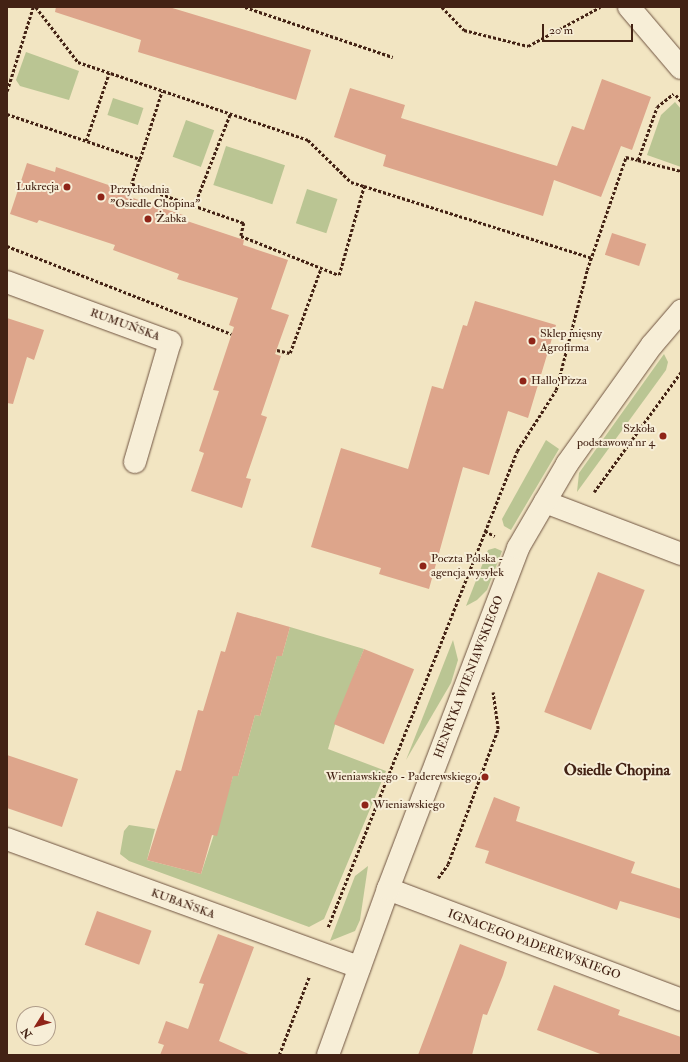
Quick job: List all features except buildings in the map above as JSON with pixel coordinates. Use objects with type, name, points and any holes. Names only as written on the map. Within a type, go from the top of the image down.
[{"type":"street","points":[[629,7],[681,68]]},
{"type":"street","name":"RUMUŃSKA","points":[[7,282],[170,342],[135,462]]},
{"type":"street","name":"HENRYKA WIENIAWSKIEGO","points":[[328,1055],[388,889],[518,548],[567,464],[652,346],[681,311]]},
{"type":"street","points":[[545,502],[574,515],[681,554]]},
{"type":"street","name":"KUBAŃSKA","points":[[7,839],[359,967]]},
{"type":"street","name":"IGNACEGO PADEREWSKIEGO","points":[[388,889],[681,1000]]},
{"type":"path","points":[[7,90],[33,7]]},
{"type":"path","points":[[36,7],[78,62],[308,140],[351,182],[592,258]]},
{"type":"path","points":[[245,7],[393,56]]},
{"type":"path","points":[[442,7],[464,30],[528,46],[600,7]]},
{"type":"path","points":[[86,141],[109,73]]},
{"type":"path","points":[[162,91],[132,184],[244,223],[241,236],[339,275],[364,186]]},
{"type":"path","points":[[638,160],[657,107],[674,93],[681,101]]},
{"type":"path","points":[[7,114],[140,159]]},
{"type":"path","points":[[194,206],[230,114]]},
{"type":"path","points":[[279,1055],[516,451],[556,390],[592,258],[626,157],[681,171]]},
{"type":"path","points":[[7,246],[231,334]]},
{"type":"path","points":[[277,350],[290,353],[321,268]]},
{"type":"path","points":[[574,515],[681,372]]},
{"type":"path","points":[[419,902],[448,864],[498,729],[492,683]]},
{"type":"green space","points":[[26,52],[79,71],[69,100],[20,86],[16,80]]},
{"type":"green space","points":[[113,98],[143,108],[138,125],[107,115]]},
{"type":"green space","points":[[675,102],[681,109],[681,167],[647,155],[661,115]]},
{"type":"green space","points":[[186,120],[214,130],[201,167],[173,157]]},
{"type":"green space","points":[[226,146],[285,165],[272,204],[213,185]]},
{"type":"green space","points":[[307,189],[337,199],[326,233],[296,223]]},
{"type":"green space","points":[[664,354],[668,362],[666,370],[577,492],[579,473]]},
{"type":"green space","points":[[546,440],[559,449],[511,530],[504,526],[502,519]]},
{"type":"green space","points":[[495,548],[502,551],[487,590],[477,600],[466,606],[488,550]]},
{"type":"green space","points":[[290,627],[364,649],[335,725],[328,749],[386,771],[324,919],[309,927],[129,861],[120,854],[124,831],[129,825],[155,829],[147,860],[201,874],[233,776],[238,776],[255,715],[260,716],[277,656],[282,656]]},
{"type":"green space","points":[[453,640],[458,660],[451,683],[406,760]]},
{"type":"green space","points":[[368,866],[360,920],[355,931],[330,941],[355,876]]},
{"type":"place","name":"Lukrecja","points":[[67,187]]},
{"type":"place","name":"Przychodnia \"Osiedle Chopina\"","points":[[101,197]]},
{"type":"place","name":"Żabka","points":[[148,219]]},
{"type":"place","name":"Sklep mięsny Agrofirma","points":[[532,341]]},
{"type":"place","name":"Hallo Pizza","points":[[523,381]]},
{"type":"place","name":"Szkoła podstawowa nr 4","points":[[663,436]]},
{"type":"place","name":"Poczta Polska - agencja wysyłek","points":[[423,566]]},
{"type":"place","name":"Wieniawskiego - Paderewskiego","points":[[485,777]]},
{"type":"place","name":"Wieniawskiego","points":[[365,805]]},
{"type":"district","name":"Osiedle Chopina","points":[[617,770]]}]
